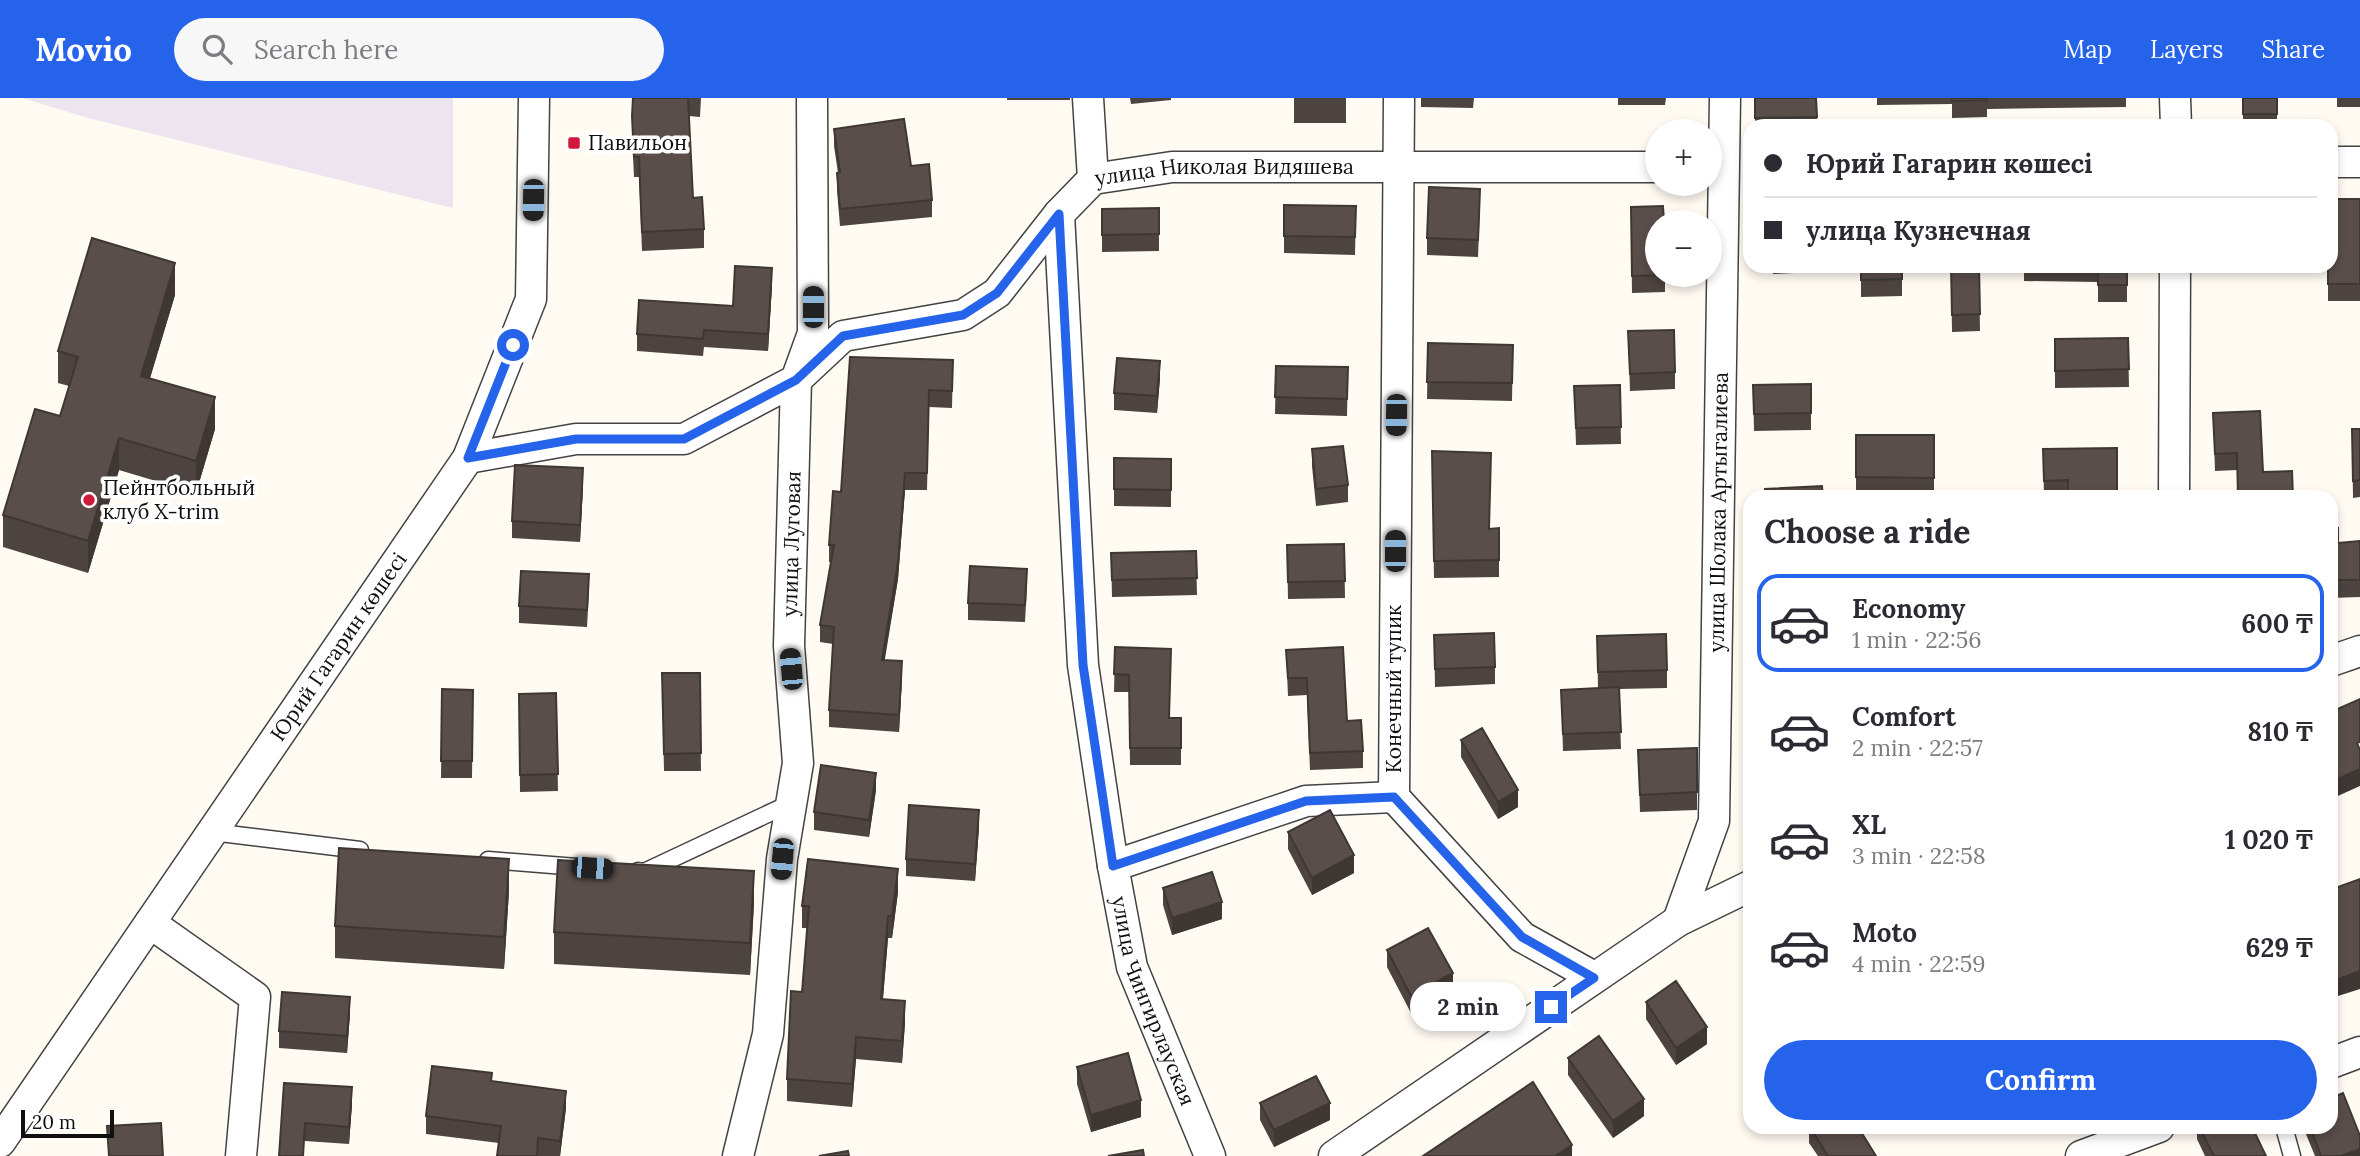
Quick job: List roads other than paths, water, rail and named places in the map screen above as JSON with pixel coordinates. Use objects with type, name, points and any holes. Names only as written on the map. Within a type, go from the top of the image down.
[{"type":"street","name":"Юрий Гагарин көшесі","points":[[0,1142],[468,458],[531,299],[534,98]]},
{"type":"street","name":"улица Луговая","points":[[738,1156],[768,1034],[782,859],[798,763],[789,646],[796,380],[813,334],[812,98]]},
{"type":"street","points":[[1088,98],[1093,179]]},
{"type":"street","name":"Конечный тупик","points":[[1399,98],[1394,797],[1522,937],[1594,978]]},
{"type":"street","name":"улица Шолака Артыгалиева","points":[[1678,920],[1714,821],[1728,167],[1725,98]]},
{"type":"street","points":[[2175,98],[2176,119]]},
{"type":"street","points":[[2338,162],[2360,162]]},
{"type":"street","name":"улица Николая Видяшева","points":[[468,458],[576,439],[684,439],[796,380],[843,336],[963,315],[997,293],[1059,214],[1093,179],[1172,167],[1645,167]]},
{"type":"street","name":"улица Чингирлауская","points":[[1059,214],[1083,665],[1113,866],[1132,967],[1210,1156]]},
{"type":"street","points":[[2174,490],[2175,273]]},
{"type":"street","points":[[2338,659],[2360,651]]},
{"type":"street","points":[[1113,866],[1306,801],[1394,797]]},
{"type":"street","points":[[1334,1156],[1678,920],[1743,889]]},
{"type":"street","points":[[149,923],[255,997],[241,1156]]},
{"type":"street","points":[[2338,1060],[2360,1052]]},
{"type":"street","points":[[2081,1156],[2140,1134]]},
{"type":"lane","points":[[617,870],[644,872],[791,803]]},
{"type":"lane","points":[[212,832],[373,851]]},
{"type":"lane","points":[[468,859],[590,868]]},
{"type":"lane","points":[[2286,1134],[2292,1156]]},
{"type":"place","name":"Павильон","points":[[574,143]]},
{"type":"place","name":"Пейнтбольный клуб X-trim","points":[[89,500]]}]
